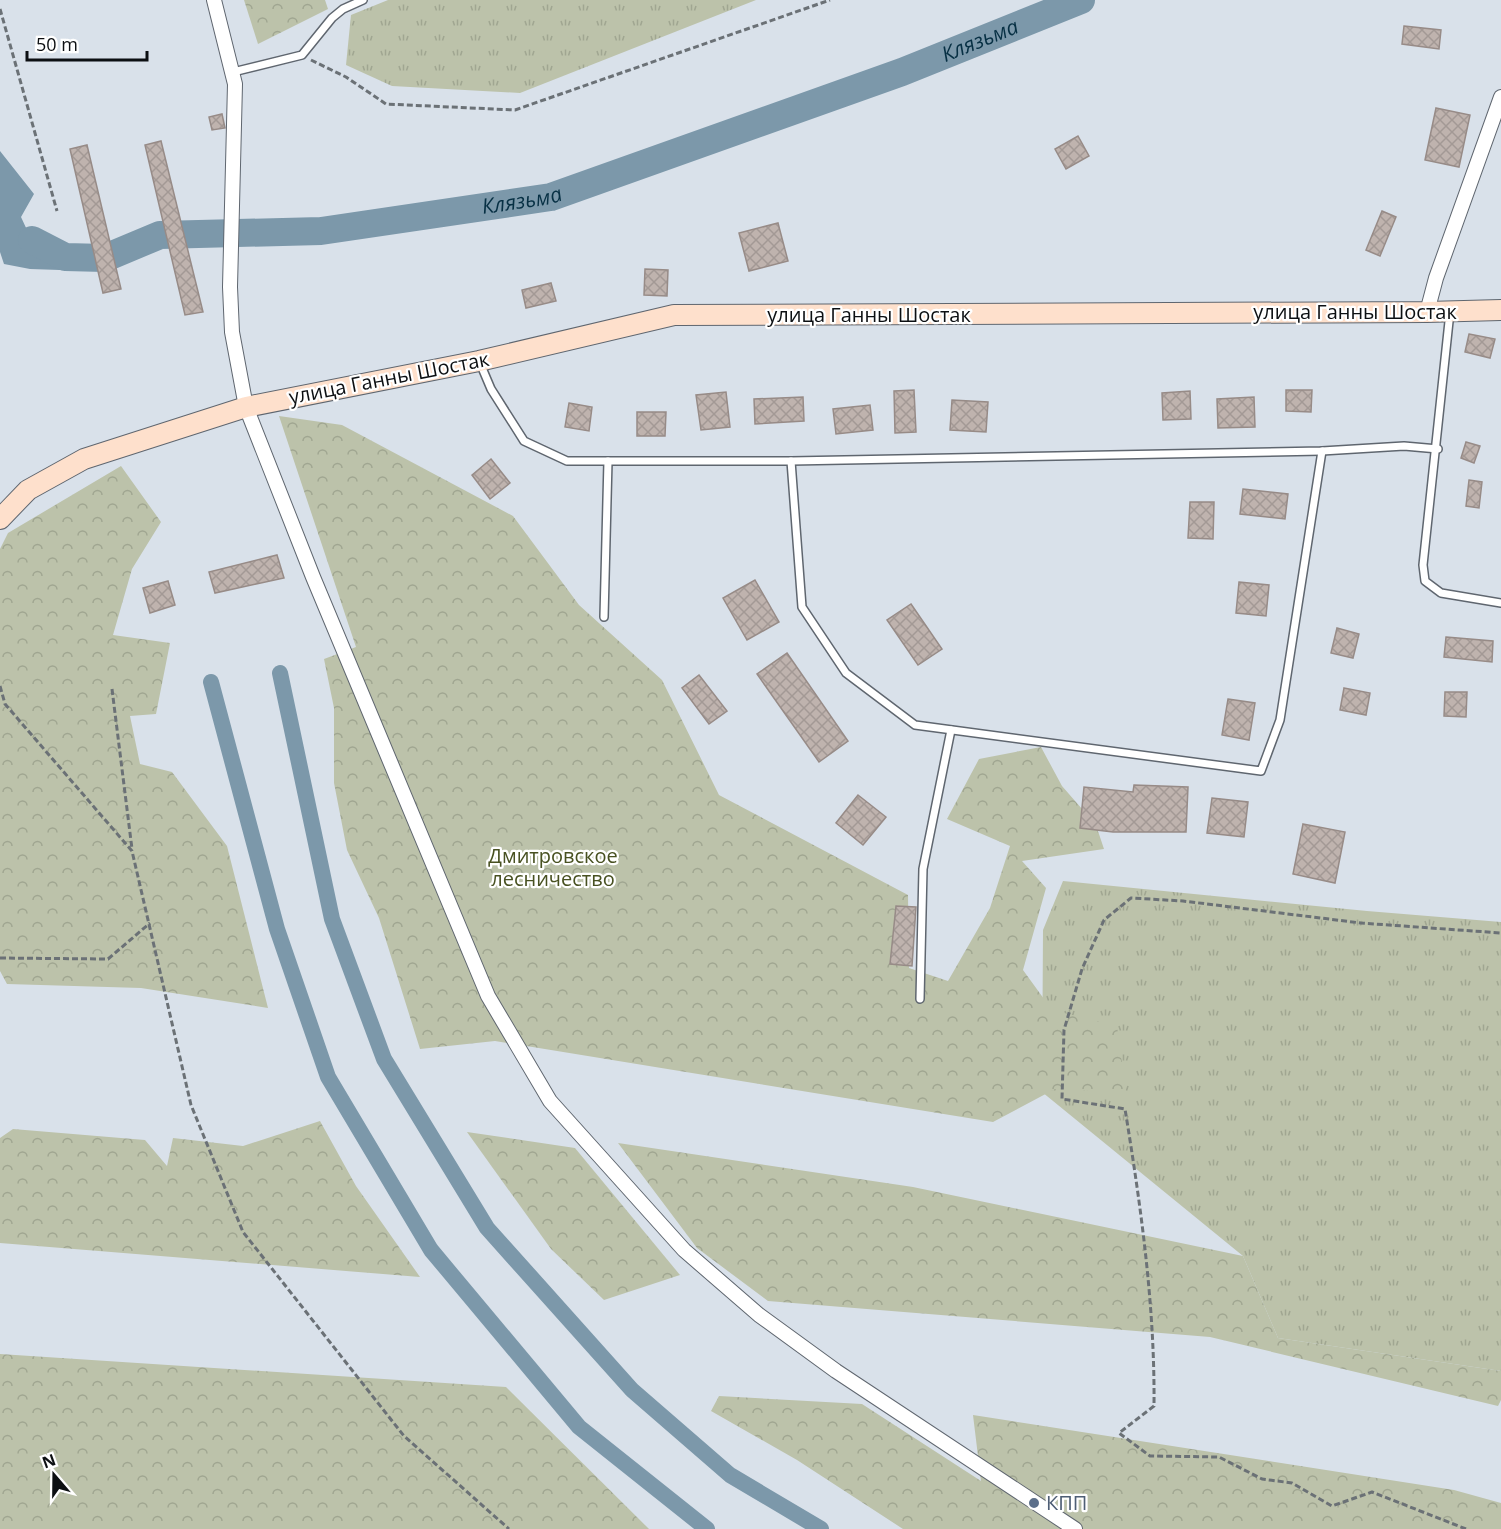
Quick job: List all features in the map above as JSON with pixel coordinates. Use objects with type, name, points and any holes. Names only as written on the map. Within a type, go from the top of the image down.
[{"type":"main road","name":"улица Ганны Шостак","points":[[0,519],[28,490],[84,459],[246,407],[480,361],[674,315],[1450,312],[1501,309]]},
{"type":"street","points":[[214,0],[233,72],[230,287],[232,332],[246,407],[312,577],[488,996],[550,1101],[684,1250],[759,1315],[836,1371],[1075,1529]]},
{"type":"street","points":[[1427,312],[1436,278],[1501,97]]},
{"type":"lane","points":[[233,72],[302,55],[332,18],[343,9],[363,0]]},
{"type":"lane","points":[[1450,312],[1438,449],[1423,565],[1425,581],[1442,593],[1501,603]]},
{"type":"lane","points":[[480,361],[491,389],[524,441],[567,461],[791,461],[1322,452],[1404,446],[1438,449]]},
{"type":"lane","points":[[791,461],[802,607],[846,674],[915,725],[1261,771],[1281,720],[1322,452]]},
{"type":"lane","points":[[604,616],[608,461]]},
{"type":"lane","points":[[920,999],[923,869],[951,730]]},
{"type":"path","points":[[302,55],[346,77],[386,104],[515,110],[830,0]]},
{"type":"path","points":[[0,9],[57,211]]},
{"type":"path","points":[[0,686],[6,704],[132,851]]},
{"type":"path","points":[[112,689],[132,851],[191,1105],[243,1232],[404,1436],[509,1529]]},
{"type":"path","points":[[1466,1529],[1372,1492],[1332,1506],[1292,1484],[1262,1479],[1219,1456],[1150,1456],[1119,1433],[1154,1406],[1154,1359],[1140,1211],[1125,1109],[1062,1099],[1064,1030],[1082,969],[1104,920],[1131,898],[1183,901],[1361,923],[1501,933]]},
{"type":"path","points":[[0,958],[108,958],[150,923]]},
{"type":"green space","points":[[244,0],[325,0],[328,9],[258,44]]},
{"type":"green space","points":[[388,0],[756,0],[520,93],[392,86],[346,65],[351,15]]},
{"type":"green space","name":"Дмитровское лесничество","points":[[279,416],[342,425],[513,516],[579,605],[662,680],[719,795],[908,895],[909,968],[948,981],[990,908],[1010,846],[947,819],[979,759],[1041,747],[1062,786],[1096,825],[1104,849],[1022,861],[1046,888],[1023,970],[1052,1010],[1117,1026],[1126,1093],[1055,1089],[993,1122],[495,1041],[420,1049],[379,918],[347,850],[334,783],[334,708],[324,659],[356,647]]},
{"type":"green space","points":[[121,466],[161,522],[132,569],[113,635],[170,643],[156,714],[130,716],[140,764],[172,772],[227,846],[268,1008],[141,988],[7,984],[0,971],[0,549],[8,533]]},
{"type":"green space","points":[[1063,881],[1501,922],[1501,1371],[1278,1338],[1243,1256],[1042,1092],[1043,930]]},
{"type":"green space","points":[[320,1121],[356,1186],[420,1277],[0,1243],[0,1138],[13,1129],[145,1140],[167,1166],[173,1138],[243,1146]]},
{"type":"green space","points":[[467,1132],[575,1148],[680,1275],[604,1300],[551,1249]]},
{"type":"green space","points":[[618,1143],[913,1187],[1243,1256],[1278,1338],[1501,1371],[1501,1400],[1498,1406],[1210,1337],[768,1301],[697,1248]]},
{"type":"green space","points":[[0,1354],[506,1387],[649,1529],[0,1529]]},
{"type":"green space","points":[[719,1396],[862,1404],[981,1481],[973,1415],[1454,1490],[1501,1503],[1501,1529],[903,1529],[797,1460],[711,1411]]},
{"type":"water","points":[[0,151],[34,194],[21,217],[27,230],[69,248],[60,270],[30,269],[4,264],[0,252]]},
{"type":"building","points":[[1404,26],[1441,30],[1439,49],[1402,44]]},
{"type":"building","points":[[1436,108],[1470,115],[1459,167],[1425,160]]},
{"type":"building","points":[[222,114],[225,128],[212,130],[209,117]]},
{"type":"building","points":[[1078,136],[1089,156],[1066,169],[1055,149]]},
{"type":"building","points":[[161,141],[203,312],[185,315],[145,145]]},
{"type":"building","points":[[87,145],[121,289],[103,293],[70,149]]},
{"type":"building","points":[[1382,211],[1396,217],[1380,256],[1366,250]]},
{"type":"building","points":[[778,223],[788,261],[749,271],[739,233]]},
{"type":"building","points":[[645,269],[668,270],[667,296],[644,295]]},
{"type":"building","points":[[551,283],[556,301],[526,308],[522,290]]},
{"type":"building","points":[[1469,334],[1495,339],[1490,358],[1465,352]]},
{"type":"building","points":[[914,390],[916,432],[895,433],[894,391]]},
{"type":"building","points":[[1286,390],[1312,390],[1311,412],[1286,411]]},
{"type":"building","points":[[1190,391],[1191,419],[1163,420],[1162,393]]},
{"type":"building","points":[[726,392],[730,427],[701,430],[696,395]]},
{"type":"building","points":[[803,397],[804,421],[755,424],[754,399]]},
{"type":"building","points":[[1254,397],[1255,427],[1218,428],[1217,399]]},
{"type":"building","points":[[952,400],[988,402],[986,432],[950,430]]},
{"type":"building","points":[[569,403],[592,407],[589,431],[565,427]]},
{"type":"building","points":[[870,405],[873,430],[836,434],[833,409]]},
{"type":"building","points":[[637,412],[666,412],[665,436],[637,436]]},
{"type":"building","points":[[1466,442],[1480,446],[1474,463],[1461,458]]},
{"type":"building","points":[[491,459],[510,483],[490,499],[472,475]]},
{"type":"building","points":[[1469,480],[1482,482],[1479,508],[1466,506]]},
{"type":"building","points":[[1243,489],[1288,494],[1285,519],[1240,514]]},
{"type":"building","points":[[1190,502],[1214,502],[1213,539],[1188,538]]},
{"type":"building","points":[[277,555],[284,578],[215,593],[209,572]]},
{"type":"building","points":[[755,580],[779,622],[747,640],[723,598]]},
{"type":"building","points":[[168,581],[175,605],[150,613],[143,588]]},
{"type":"building","points":[[1239,582],[1269,585],[1266,616],[1236,613]]},
{"type":"building","points":[[911,604],[942,649],[918,665],[887,620]]},
{"type":"building","points":[[1337,628],[1359,634],[1353,658],[1331,653]]},
{"type":"building","points":[[1446,637],[1493,641],[1492,662],[1444,657]]},
{"type":"building","points":[[787,653],[848,741],[819,762],[757,674]]},
{"type":"building","points":[[699,675],[727,711],[709,724],[682,688]]},
{"type":"building","points":[[1344,688],[1370,693],[1366,715],[1340,710]]},
{"type":"building","points":[[1445,692],[1467,692],[1466,717],[1444,716]]},
{"type":"building","points":[[1228,699],[1255,703],[1249,740],[1222,735]]},
{"type":"building","points":[[1134,785],[1188,787],[1186,832],[1113,832],[1080,828],[1084,787],[1133,792]]},
{"type":"building","points":[[858,795],[886,817],[863,845],[836,823]]},
{"type":"building","points":[[1212,798],[1248,802],[1244,837],[1207,833]]},
{"type":"building","points":[[1303,824],[1345,832],[1335,883],[1293,874]]},
{"type":"building","points":[[896,906],[916,907],[912,966],[890,964]]},
{"type":"waterway","name":"Клязьма","points":[[32,240],[65,257],[105,258],[160,235],[321,231],[551,197],[902,72],[1081,0]]},
{"type":"waterway","points":[[280,673],[332,919],[384,1059],[487,1228],[632,1390],[730,1475],[821,1529]]},
{"type":"waterway","points":[[211,682],[277,929],[328,1077],[431,1250],[579,1427],[707,1529]]},
{"type":"place","name":"КПП","points":[[1034,1503]]}]
